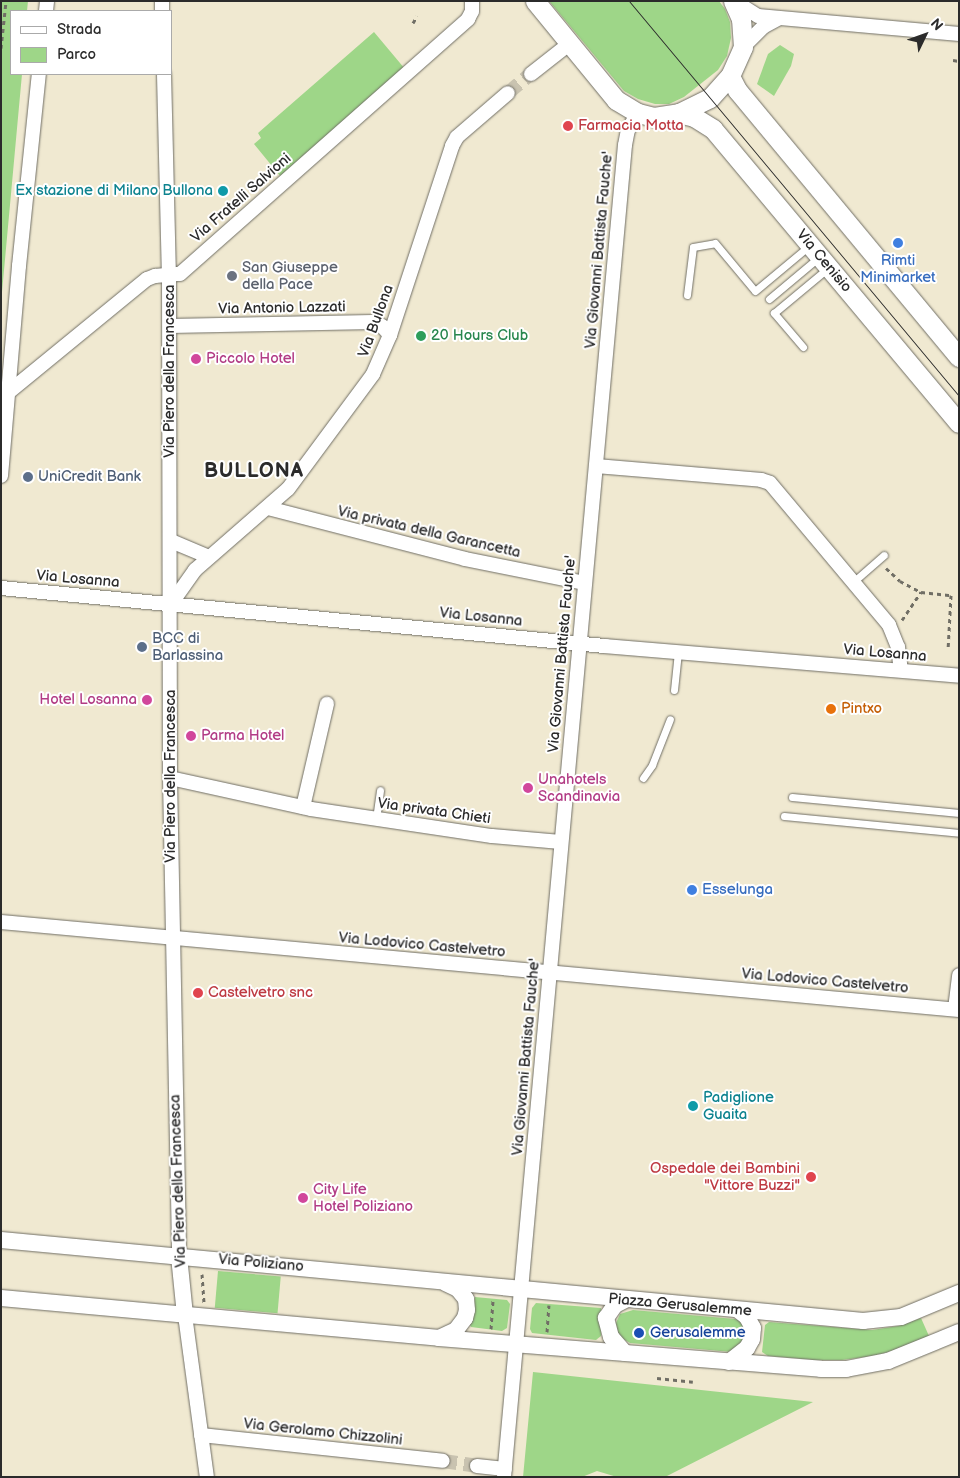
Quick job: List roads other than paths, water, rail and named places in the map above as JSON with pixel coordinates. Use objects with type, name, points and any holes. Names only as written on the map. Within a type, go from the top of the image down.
[{"type":"main road","points":[[535,1],[616,100],[638,113],[654,117],[667,117],[679,113],[710,98],[730,76],[743,47],[741,19],[734,1]]},
{"type":"main road","points":[[730,76],[737,90],[959,356]]},
{"type":"main road","name":"Via Cenisio","points":[[679,113],[694,117],[713,129],[959,423]]},
{"type":"street","name":"Via Fratelli Salvioni","points":[[10,391],[138,284],[155,276],[180,274],[468,19],[472,11],[472,1]]},
{"type":"street","points":[[734,1],[758,16],[959,34]]},
{"type":"street","points":[[743,47],[763,26],[779,18]]},
{"type":"street","points":[[531,74],[569,44]]},
{"type":"street","points":[[1,476],[10,391],[18,266],[39,75]]},
{"type":"street","name":"Via Piero della Francesca","points":[[164,75],[170,326],[170,778],[179,1256],[200,1435],[207,1477]]},
{"type":"street","name":"Via Bullona","points":[[171,604],[195,570],[268,508],[297,478],[373,374],[390,335],[452,146],[457,137],[508,93]]},
{"type":"street","name":"Via Giovanni Battista Fauche'","points":[[521,1290],[625,145],[628,130],[638,113]]},
{"type":"street","name":"Via Antonio Lazzati","points":[[170,326],[374,322],[382,326],[390,335]]},
{"type":"street","points":[[596,466],[761,480],[770,483],[893,633],[898,646],[901,670]]},
{"type":"street","name":"Via privata della Garancetta","points":[[268,508],[465,559],[585,582]]},
{"type":"street","points":[[171,541],[209,558]]},
{"type":"street","name":"Via Losanna","points":[[1,588],[678,652],[959,674]]},
{"type":"street","points":[[303,807],[327,704]]},
{"type":"street","name":"Via privata Chieti","points":[[170,778],[303,807],[376,819],[492,836],[562,842]]},
{"type":"street","name":"Via Lodovico Castelvetro","points":[[1,922],[957,1010]]},
{"type":"street","points":[[957,1010],[959,975]]},
{"type":"street","name":"Via Poliziano","points":[[1,1240],[521,1290]]},
{"type":"street","points":[[439,1338],[456,1330],[465,1318],[467,1310],[466,1299],[458,1289],[440,1281]]},
{"type":"street","points":[[477,1466],[505,1473],[521,1290]]},
{"type":"street","name":"Piazza Gerusalemme","points":[[521,1290],[863,1321],[893,1319],[918,1312],[959,1293]]},
{"type":"street","points":[[1,1298],[439,1338],[835,1369],[888,1361],[959,1332]]},
{"type":"street","points":[[625,1300],[615,1305],[606,1318],[611,1337],[625,1353]]},
{"type":"street","points":[[729,1362],[747,1348],[752,1339],[750,1322],[747,1316],[738,1310]]},
{"type":"street","name":"Via Gerolamo Chizzolini","points":[[200,1435],[443,1461]]},
{"type":"lane","points":[[687,295],[693,247],[716,243],[755,291],[819,256]]},
{"type":"lane","points":[[769,299],[819,256]]},
{"type":"lane","points":[[803,347],[774,313],[819,256]]},
{"type":"lane","points":[[853,582],[881,558]]},
{"type":"lane","points":[[674,690],[678,652]]},
{"type":"lane","points":[[642,778],[652,765],[670,719]]},
{"type":"lane","points":[[376,819],[380,790]]},
{"type":"lane","points":[[792,797],[959,812]]},
{"type":"lane","points":[[784,816],[959,833]]},
{"type":"tunnel","points":[[508,93],[531,74]]},
{"type":"tunnel","points":[[443,1461],[477,1466]]},
{"type":"tram line","points":[[629,1],[959,396]]},
{"type":"place","name":"Farmacia Motta","points":[[568,126]]},
{"type":"place","name":"Ex stazione di Milano Bullona","points":[[223,191]]},
{"type":"place","name":"Rimti Minimarket","points":[[898,243]]},
{"type":"place","name":"San Giuseppe della Pace","points":[[232,276]]},
{"type":"place","name":"20 Hours Club","points":[[421,336]]},
{"type":"place","name":"Piccolo Hotel","points":[[196,359]]},
{"type":"place","name":"UniCredit Bank","points":[[28,477]]},
{"type":"place","name":"BCC di Barlassina","points":[[142,647]]},
{"type":"place","name":"Hotel Losanna","points":[[147,700]]},
{"type":"place","name":"Pintxo","points":[[831,709]]},
{"type":"place","name":"Parma Hotel","points":[[191,736]]},
{"type":"place","name":"Unahotels Scandinavia","points":[[528,788]]},
{"type":"place","name":"Esselunga","points":[[692,890]]},
{"type":"place","name":"Castelvetro snc","points":[[198,993]]},
{"type":"place","name":"Padiglione Guaita","points":[[693,1106]]},
{"type":"place","name":"Ospedale dei Bambini \"Vittore Buzzi\"","points":[[811,1177]]},
{"type":"place","name":"City Life Hotel Poliziano","points":[[303,1198]]},
{"type":"place","name":"Gerusalemme","points":[[639,1333]]},
{"type":"district","name":"BULLONA","points":[[254,471]]}]
